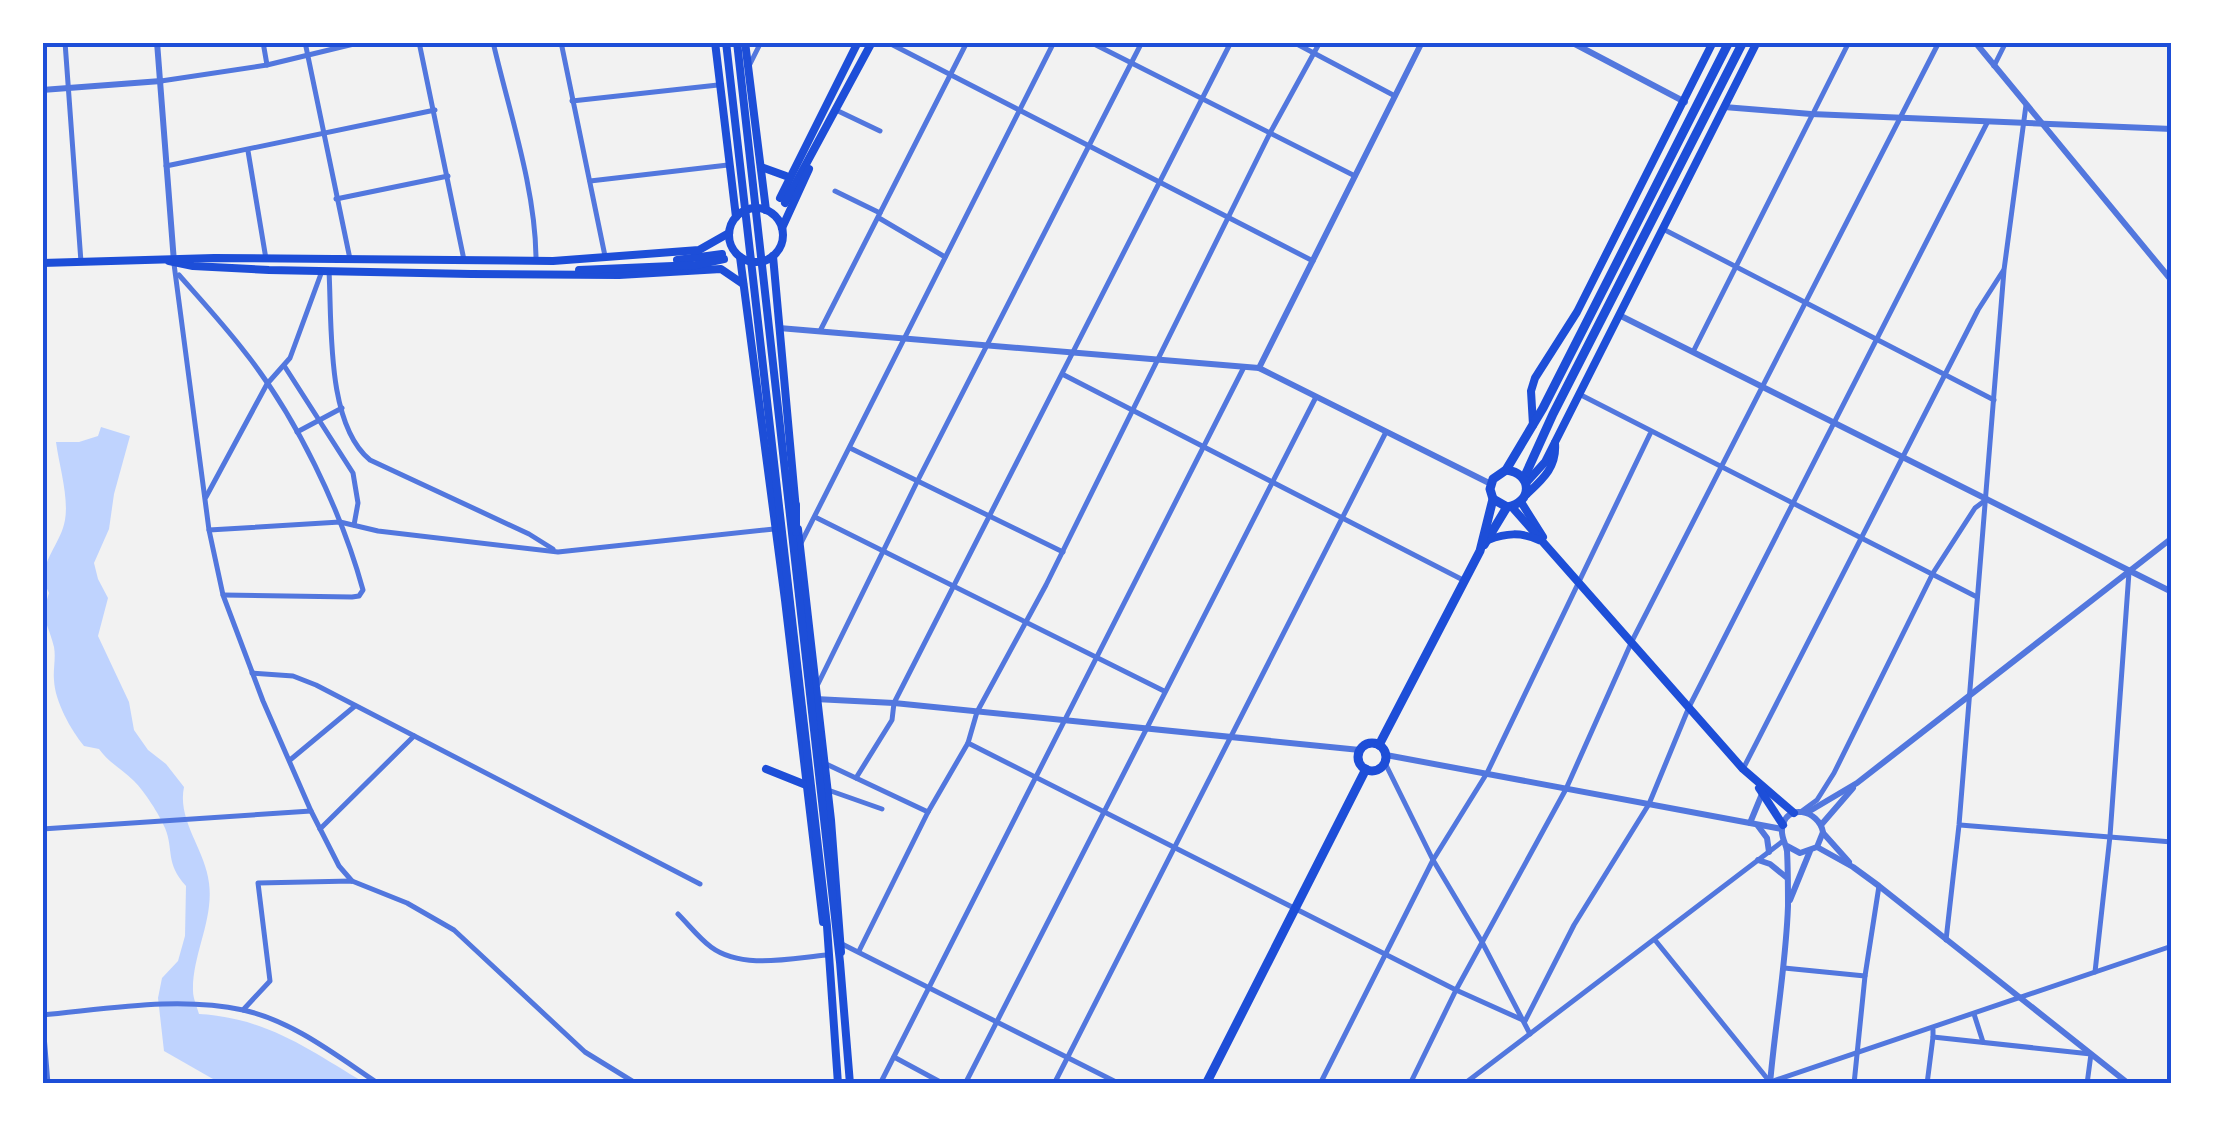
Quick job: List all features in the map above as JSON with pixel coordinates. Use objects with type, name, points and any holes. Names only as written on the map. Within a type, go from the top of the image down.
[{"type":"highway","points":[[1480,551],[1494,499],[1491,484],[1496,475],[1506,470],[1533,425],[1729,42]]},
{"type":"highway","points":[[1379,745],[1480,551],[1520,495],[1560,400],[1742,42]]},
{"type":"highway","points":[[1506,470],[1516,472],[1520,495]]},
{"type":"highway","points":[[1494,499],[1520,495]]},
{"type":"highway","points":[[1366,744],[1379,745],[1386,759],[1374,771],[1366,769],[1360,763],[1360,750],[1366,744]]},
{"type":"highway","points":[[1206,1084],[1366,769]]},
{"type":"main road","points":[[714,42],[736,217],[729,233],[730,242],[740,257],[786,600],[806,785],[850,1084]]},
{"type":"main road","points":[[726,42],[743,140],[831,925],[838,1084]]},
{"type":"main road","points":[[741,42],[743,140]]},
{"type":"main road","points":[[741,42],[767,211],[782,228]]},
{"type":"main road","points":[[767,211],[858,42]]},
{"type":"main road","points":[[832,960],[842,944],[773,256],[827,128],[872,42]]},
{"type":"main road","points":[[1533,425],[1531,391],[1535,378],[1576,312],[1713,42]]},
{"type":"main road","points":[[1757,42],[1554,439],[1552,466],[1520,495],[1547,546],[1743,769],[1801,812]]},
{"type":"main road","points":[[819,118],[782,200],[827,128]]},
{"type":"main road","points":[[761,167],[786,176]]},
{"type":"main road","points":[[736,217],[752,208],[767,211]]},
{"type":"main road","points":[[174,264],[266,258],[554,260],[698,250],[729,233]]},
{"type":"main road","points":[[42,263],[554,275],[696,265],[740,257],[757,262],[773,256]]},
{"type":"main road","points":[[554,260],[572,266],[722,261],[742,284]]},
{"type":"main road","points":[[764,345],[795,566],[802,663]]},
{"type":"main road","points":[[795,566],[796,505]]},
{"type":"main road","points":[[1488,540],[1526,534],[1547,546]]},
{"type":"main road","points":[[786,600],[802,663]]},
{"type":"main road","points":[[766,770],[806,785]]},
{"type":"main road","points":[[1754,780],[1782,827]]},
{"type":"street","points":[[65,42],[81,262]]},
{"type":"street","points":[[157,42],[174,264],[209,530],[222,595],[311,811],[352,881]]},
{"type":"street","points":[[262,42],[268,65]]},
{"type":"street","points":[[305,42],[350,260]]},
{"type":"street","points":[[42,90],[161,81],[268,65],[362,42]]},
{"type":"street","points":[[419,42],[464,260]]},
{"type":"street","points":[[493,42],[529,198],[536,260]]},
{"type":"street","points":[[561,42],[606,256]]},
{"type":"street","points":[[747,71],[761,42]]},
{"type":"street","points":[[887,42],[1313,261]]},
{"type":"street","points":[[820,332],[966,42]]},
{"type":"street","points":[[800,546],[1054,42]]},
{"type":"street","points":[[1090,42],[1355,176]]},
{"type":"street","points":[[1142,42],[918,480],[815,695],[1360,750]]},
{"type":"street","points":[[856,778],[892,720],[894,703],[1231,42]]},
{"type":"street","points":[[1293,42],[1395,96]]},
{"type":"street","points":[[859,951],[928,812],[968,742],[977,712],[1063,552],[1270,133],[1320,42]]},
{"type":"street","points":[[1259,368],[1422,42]]},
{"type":"street","points":[[1571,42],[1685,102]]},
{"type":"street","points":[[1694,350],[1849,42]]},
{"type":"street","points":[[1410,1084],[1456,990],[1566,789],[1632,641],[1940,42]]},
{"type":"street","points":[[1974,42],[2172,281]]},
{"type":"street","points":[[1994,66],[2006,42]]},
{"type":"street","points":[[572,101],[718,86]]},
{"type":"street","points":[[1946,940],[1960,825],[2004,270],[2026,104]]},
{"type":"street","points":[[1724,107],[1987,123],[2172,129]]},
{"type":"street","points":[[166,166],[435,110]]},
{"type":"street","points":[[836,110],[880,131]]},
{"type":"street","points":[[1526,1021],[1574,925],[1649,804],[1689,707],[1987,123]]},
{"type":"street","points":[[248,151],[266,258]]},
{"type":"street","points":[[590,182],[728,165]]},
{"type":"street","points":[[336,199],[448,176]]},
{"type":"street","points":[[835,191],[946,257]]},
{"type":"street","points":[[1664,229],[1994,400]]},
{"type":"street","points":[[174,264],[268,384],[340,522],[362,586],[359,596],[222,595]]},
{"type":"street","points":[[1743,769],[1978,310],[2004,270]]},
{"type":"street","points":[[205,500],[268,384],[284,367],[326,271]]},
{"type":"street","points":[[326,271],[335,381],[356,446],[370,460],[529,534],[558,552]]},
{"type":"street","points":[[1618,314],[2172,592]]},
{"type":"street","points":[[779,328],[1259,368],[1491,484]]},
{"type":"street","points":[[284,367],[353,474],[358,503],[354,524]]},
{"type":"street","points":[[880,1084],[1244,367]]},
{"type":"street","points":[[1064,375],[1465,581]]},
{"type":"street","points":[[1578,394],[1650,434],[1977,597]]},
{"type":"street","points":[[965,1084],[1316,397]]},
{"type":"street","points":[[296,432],[342,408]]},
{"type":"street","points":[[1054,1084],[1386,432]]},
{"type":"street","points":[[1320,1084],[1433,860],[1487,773],[1650,434]]},
{"type":"street","points":[[850,448],[1063,552]]},
{"type":"street","points":[[1386,759],[1487,773],[1782,827],[1816,800],[1834,773],[1933,573],[1975,508],[1987,499]]},
{"type":"street","points":[[816,517],[1164,691]]},
{"type":"street","points":[[209,530],[340,522],[402,534],[558,552],[774,529]]},
{"type":"street","points":[[1801,812],[1857,783],[2172,538]]},
{"type":"street","points":[[2094,972],[2110,836],[2130,571]]},
{"type":"street","points":[[252,674],[293,676],[700,884]]},
{"type":"street","points":[[290,760],[356,706]]},
{"type":"street","points":[[320,829],[414,736]]},
{"type":"street","points":[[968,742],[1456,990],[1526,1021]]},
{"type":"street","points":[[1386,759],[1433,860],[1530,1034]]},
{"type":"street","points":[[824,763],[928,812]]},
{"type":"street","points":[[1788,905],[1822,829],[1857,783]]},
{"type":"street","points":[[827,790],[882,809]]},
{"type":"street","points":[[1753,824],[1762,794]]},
{"type":"street","points":[[42,829],[311,811]]},
{"type":"street","points":[[1801,812],[1822,829],[1853,867]]},
{"type":"street","points":[[1753,824],[1767,838],[1769,852]]},
{"type":"street","points":[[1960,825],[2172,842]]},
{"type":"street","points":[[1770,1083],[1788,905],[1782,827]]},
{"type":"street","points":[[1464,1084],[1758,860],[1785,844]]},
{"type":"street","points":[[1785,844],[1795,852],[1813,849],[1853,867],[2129,1084]]},
{"type":"street","points":[[1758,860],[1786,877]]},
{"type":"street","points":[[242,1010],[270,981],[258,883],[352,881],[407,903],[454,930],[585,1052],[637,1084]]},
{"type":"street","points":[[1854,1084],[1879,886]]},
{"type":"street","points":[[678,914],[710,946],[734,957],[832,960]]},
{"type":"street","points":[[1655,940],[1770,1083]]},
{"type":"street","points":[[842,944],[1120,1084]]},
{"type":"street","points":[[1770,1083],[1933,1033],[1974,1014],[2172,946]]},
{"type":"street","points":[[1781,967],[1865,976]]},
{"type":"street","points":[[48,1084],[43,1014],[154,1005],[242,1010],[307,1037],[379,1084]]},
{"type":"street","points":[[1974,1014],[1984,1042]]},
{"type":"street","points":[[1933,1033],[2091,1054]]},
{"type":"street","points":[[1927,1084],[1933,1033]]},
{"type":"street","points":[[2087,1084],[2091,1054]]},
{"type":"street","points":[[893,1057],[944,1084]]},
{"type":"water","points":[[101,427],[130,436],[109,529],[94,563],[108,598],[98,636],[129,702],[134,730],[184,787],[184,812],[206,871],[210,897],[194,978],[193,994],[199,1014],[266,1029],[365,1083],[220,1083],[164,1051],[158,998],[162,978],[178,961],[185,936],[186,886],[172,863],[165,828],[147,797],[99,749],[84,746],[64,715],[55,688],[54,647],[45,616],[49,593],[44,574],[66,511],[56,442],[79,442],[98,436]]}]
